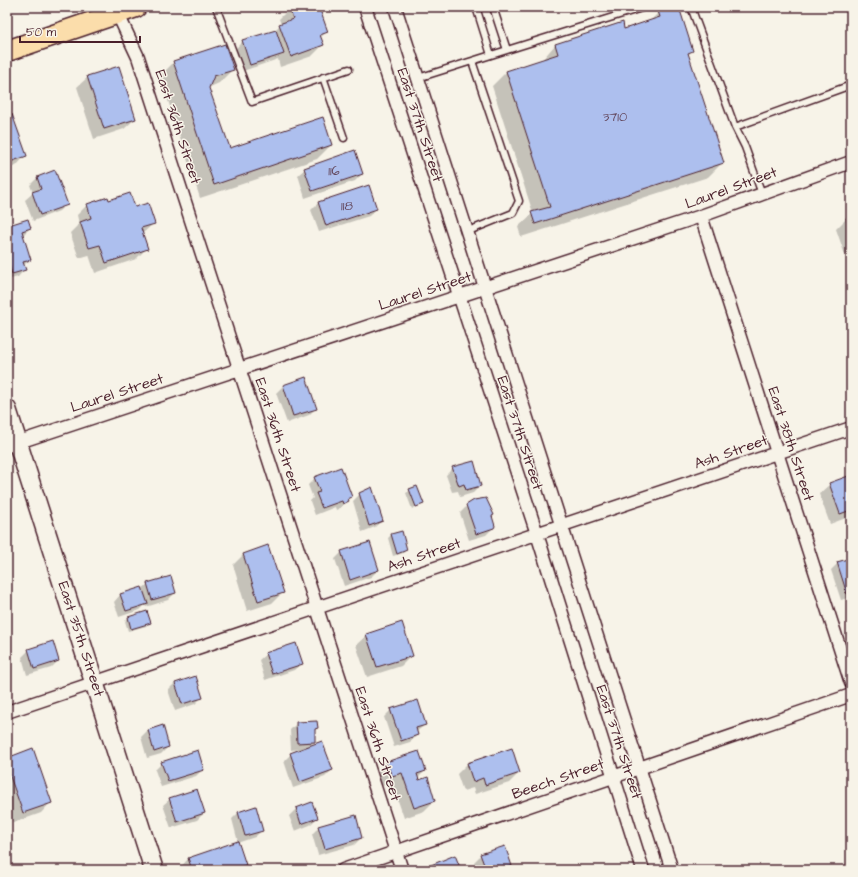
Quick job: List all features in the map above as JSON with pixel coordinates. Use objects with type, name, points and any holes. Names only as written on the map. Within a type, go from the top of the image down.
[{"type":"main road","points":[[7,51],[116,10],[136,7]]},
{"type":"street","name":"East 37th Street","points":[[365,7],[458,297],[537,534],[643,870]]},
{"type":"street","name":"East 37th Street","points":[[396,7],[466,232],[562,525],[672,870]]},
{"type":"street","name":"East 36th Street","points":[[116,10],[138,57],[402,870]]},
{"type":"street","name":"Laurel Street","points":[[12,444],[701,216],[851,162]]},
{"type":"street","name":"East 38th Street","points":[[701,216],[851,683]]},
{"type":"street","name":"East 35th Street","points":[[7,409],[12,444],[94,683],[154,870]]},
{"type":"street","name":"Ash Street","points":[[7,712],[851,428]]},
{"type":"street","name":"Beech Street","points":[[343,870],[851,695]]},
{"type":"lane","points":[[216,7],[252,102],[349,68]]},
{"type":"lane","points":[[476,7],[492,55]]},
{"type":"lane","points":[[493,7],[507,50]]},
{"type":"lane","points":[[418,78],[645,7]]},
{"type":"lane","points":[[691,7],[735,127],[753,167],[762,194]]},
{"type":"lane","points":[[466,232],[513,213],[519,200],[472,61]]},
{"type":"lane","points":[[323,77],[344,138]]},
{"type":"lane","points":[[735,127],[851,85]]},
{"type":"building","points":[[319,7],[328,32],[320,35],[324,45],[291,57],[279,24],[293,19],[289,8]]},
{"type":"building","points":[[670,7],[679,7],[693,51],[688,53],[724,163],[535,224],[531,212],[550,207],[506,71],[558,54],[555,44],[623,22],[624,29],[660,17],[658,11]]},
{"type":"building","points":[[276,30],[284,54],[250,65],[242,40]]},
{"type":"building","points":[[225,44],[234,70],[214,76],[209,88],[230,148],[323,117],[332,145],[214,185],[173,61]]},
{"type":"building","points":[[119,66],[136,119],[104,129],[87,76]]},
{"type":"building","points":[[12,114],[27,156],[7,163],[7,116]]},
{"type":"building","points":[[355,150],[363,174],[312,191],[304,168]]},
{"type":"building","points":[[55,170],[68,205],[40,215],[32,192],[41,189],[37,177]]},
{"type":"building","points":[[369,185],[377,209],[326,226],[318,202]]},
{"type":"building","points":[[130,193],[135,207],[148,203],[155,224],[141,228],[148,249],[106,263],[100,245],[89,248],[80,222],[91,218],[87,204],[108,197],[109,200]]},
{"type":"building","points":[[851,216],[851,233],[846,218]]},
{"type":"building","points":[[28,219],[31,228],[22,231],[31,260],[23,262],[26,270],[12,274],[7,258],[7,237],[12,236],[9,225]]},
{"type":"building","points":[[306,377],[317,409],[293,416],[283,385]]},
{"type":"building","points":[[474,461],[481,486],[466,490],[464,484],[459,486],[452,467]]},
{"type":"building","points":[[341,467],[352,497],[348,499],[349,501],[343,504],[342,501],[322,508],[316,493],[320,492],[314,477]]},
{"type":"building","points":[[851,475],[851,510],[840,514],[829,483]]},
{"type":"building","points":[[417,486],[424,504],[416,507],[409,489]]},
{"type":"building","points":[[372,487],[383,521],[369,526],[359,493]]},
{"type":"building","points":[[486,498],[494,515],[492,516],[495,526],[494,528],[476,534],[466,505],[474,500]]},
{"type":"building","points":[[402,531],[407,550],[397,554],[391,534]]},
{"type":"building","points":[[370,542],[379,570],[350,580],[341,551]]},
{"type":"building","points":[[268,545],[284,593],[258,601],[243,554]]},
{"type":"building","points":[[851,558],[851,593],[847,594],[837,562]]},
{"type":"building","points":[[171,576],[176,593],[152,600],[147,583]]},
{"type":"building","points":[[142,587],[148,604],[126,611],[120,594]]},
{"type":"building","points":[[147,611],[151,623],[131,629],[128,617]]},
{"type":"building","points":[[402,622],[413,656],[377,667],[366,634]]},
{"type":"building","points":[[53,641],[59,661],[34,669],[28,649]]},
{"type":"building","points":[[296,643],[303,664],[272,674],[265,653]]},
{"type":"building","points":[[196,676],[203,698],[182,704],[175,683]]},
{"type":"building","points":[[418,700],[426,725],[416,728],[418,735],[401,741],[390,709]]},
{"type":"building","points":[[317,721],[318,728],[315,729],[315,742],[297,743],[296,722]]},
{"type":"building","points":[[163,725],[169,747],[154,752],[148,730]]},
{"type":"building","points":[[322,741],[333,770],[300,782],[290,753]]},
{"type":"building","points":[[33,748],[52,803],[23,813],[7,768],[7,758]]},
{"type":"building","points":[[512,748],[520,773],[485,785],[483,778],[473,782],[467,763]]},
{"type":"building","points":[[198,750],[204,770],[168,781],[161,762]]},
{"type":"building","points":[[419,751],[426,771],[417,774],[419,780],[428,777],[435,801],[414,808],[402,773],[392,776],[386,762]]},
{"type":"building","points":[[197,789],[205,813],[177,822],[169,798]]},
{"type":"building","points":[[312,802],[318,818],[301,824],[296,808]]},
{"type":"building","points":[[256,806],[263,831],[245,836],[238,812]]},
{"type":"building","points":[[356,815],[362,838],[325,849],[318,826]]},
{"type":"building","points":[[238,841],[246,865],[231,870],[192,870],[188,858]]},
{"type":"building","points":[[505,846],[512,866],[499,870],[486,870],[480,854]]},
{"type":"building","points":[[455,855],[461,870],[433,870],[431,865]]}]
